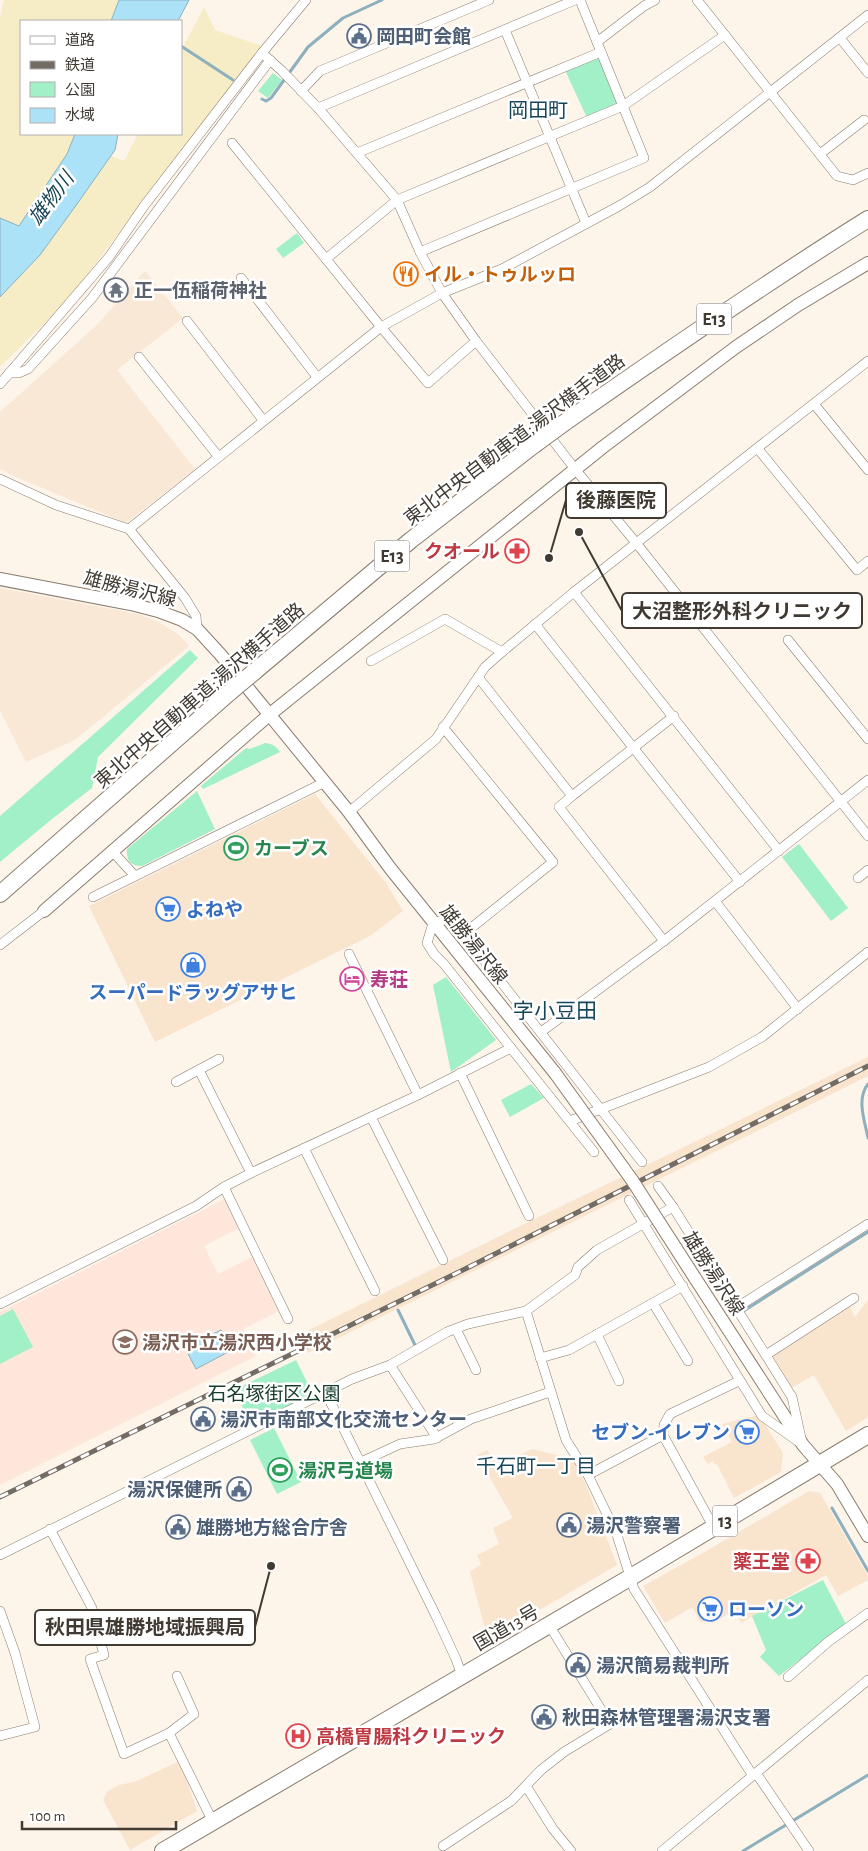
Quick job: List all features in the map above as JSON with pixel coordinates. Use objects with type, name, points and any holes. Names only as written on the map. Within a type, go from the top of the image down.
[{"type":"highway","name":"東北中央自動車道;湯沢横手道路","points":[[0,894],[230,692],[411,540],[564,423],[688,336],[802,260],[868,219]]},
{"type":"highway","name":"国道13号","points":[[164,1851],[867,1437]]},
{"type":"main road","points":[[44,911],[270,715],[575,469],[736,347],[798,305],[868,263]]},
{"type":"main road","name":"雄勝湯沢線","points":[[0,579],[131,604],[166,614],[182,620],[197,629],[220,654],[349,812],[433,923],[554,1073],[632,1180],[803,1445],[837,1484],[868,1536]]},
{"type":"street","points":[[0,384],[109,257],[144,206],[262,53],[306,0]]},
{"type":"street","points":[[301,91],[320,71],[490,0]]},
{"type":"street","points":[[318,108],[575,0]]},
{"type":"street","points":[[420,252],[644,158],[580,0]]},
{"type":"street","points":[[597,42],[644,6],[655,0]]},
{"type":"street","points":[[697,0],[837,176],[853,180],[868,173]]},
{"type":"street","points":[[129,528],[381,327],[442,293],[502,268],[619,206],[650,187],[868,15]]},
{"type":"street","points":[[505,30],[586,223]]},
{"type":"street","points":[[326,259],[397,200],[623,106],[725,35]]},
{"type":"street","points":[[840,38],[868,73]]},
{"type":"street","points":[[357,153],[601,52]]},
{"type":"street","points":[[262,53],[318,108],[397,200],[420,252],[442,293],[476,341],[575,469],[637,544],[868,836]]},
{"type":"street","points":[[9,373],[18,374],[28,369],[92,298],[270,60]]},
{"type":"street","points":[[820,154],[864,120]]},
{"type":"street","points":[[232,143],[428,383],[476,341]]},
{"type":"street","points":[[241,278],[317,377]]},
{"type":"street","points":[[187,321],[263,420]]},
{"type":"street","points":[[139,358],[218,456]]},
{"type":"street","points":[[349,812],[436,740],[485,667],[502,652],[574,592],[868,361]]},
{"type":"street","points":[[814,404],[868,470]]},
{"type":"street","points":[[758,449],[857,570],[868,561]]},
{"type":"street","points":[[0,479],[56,506],[129,528],[185,598],[196,616],[197,629]]},
{"type":"street","points":[[574,592],[779,851]]},
{"type":"street","points":[[371,661],[445,619],[502,652]]},
{"type":"street","points":[[535,624],[740,882]]},
{"type":"street","points":[[788,640],[868,739]]},
{"type":"street","points":[[478,677],[572,796]]},
{"type":"street","points":[[664,941],[559,807],[674,716]]},
{"type":"street","points":[[443,727],[553,862],[465,933]]},
{"type":"street","points":[[541,1032],[664,941],[868,780]]},
{"type":"street","points":[[93,897],[324,782]]},
{"type":"street","points":[[113,852],[135,876]]},
{"type":"street","points":[[858,878],[868,870]]},
{"type":"street","points":[[715,901],[798,1009]]},
{"type":"street","points":[[0,945],[44,911]]},
{"type":"street","points":[[594,1152],[430,948],[427,943],[433,923],[445,920],[452,922],[465,933],[476,950],[642,1162]]},
{"type":"street","points":[[570,1121],[709,1067],[762,1037],[868,952]]},
{"type":"street","points":[[349,954],[418,1095]]},
{"type":"street","points":[[0,1304],[196,1206],[224,1187],[250,1173],[418,1095],[511,1048]]},
{"type":"street","points":[[176,1082],[219,1059]]},
{"type":"street","points":[[199,1070],[250,1173]]},
{"type":"street","points":[[460,1073],[529,1216]]},
{"type":"street","points":[[371,1117],[443,1260]]},
{"type":"street","points":[[304,1148],[375,1291]]},
{"type":"street","points":[[658,1186],[792,1398],[803,1445]]},
{"type":"street","points":[[224,1187],[288,1319]]},
{"type":"street","points":[[629,1200],[762,1416],[803,1445]]},
{"type":"street","points":[[0,1555],[352,1379],[390,1365],[456,1329],[468,1324],[526,1310],[574,1274],[578,1267],[597,1250],[673,1207]]},
{"type":"street","points":[[736,1308],[868,1224]]},
{"type":"street","points":[[540,1358],[570,1350],[683,1286]]},
{"type":"street","points":[[766,1355],[854,1298]]},
{"type":"street","points":[[653,1303],[688,1361]]},
{"type":"street","points":[[526,1310],[566,1440],[588,1475],[617,1535],[634,1589],[755,1774],[808,1851]]},
{"type":"street","points":[[456,1329],[476,1370]]},
{"type":"street","points":[[597,1334],[619,1381]]},
{"type":"street","points":[[390,1365],[437,1438]]},
{"type":"street","points":[[714,1528],[664,1434],[664,1425],[670,1414],[739,1381]]},
{"type":"street","points":[[361,1462],[400,1444],[437,1438],[471,1419],[550,1392]]},
{"type":"street","points":[[326,1393],[440,1625],[462,1676]]},
{"type":"street","points":[[588,1475],[664,1434]]},
{"type":"street","points":[[50,1529],[92,1608],[104,1655],[90,1659],[124,1754],[169,1733],[194,1714],[177,1676]]},
{"type":"street","points":[[0,1611],[15,1653],[35,1727],[0,1736]]},
{"type":"street","points":[[788,1677],[828,1642],[868,1613]]},
{"type":"street","points":[[443,1846],[511,1801],[541,1770],[564,1752],[610,1724],[549,1625]]},
{"type":"street","points":[[662,1851],[868,1680]]},
{"type":"street","points":[[169,1733],[213,1822]]},
{"type":"street","points":[[526,1786],[553,1829],[571,1851]]},
{"type":"shaded area","points":[[145,271],[183,318],[117,370],[195,469],[126,523],[0,469],[0,412],[96,326]]},
{"type":"shaded area","points":[[0,588],[138,614],[159,622],[178,634],[189,646],[75,740],[26,762],[0,710]]},
{"type":"shaded area","points":[[315,794],[386,883],[403,911],[370,936],[155,1042],[89,906]]},
{"type":"shaded area","points":[[868,1057],[868,1076],[308,1353],[299,1335]]},
{"type":"shaded area","name":"湯沢市立湯沢西小学校","points":[[225,1199],[239,1228],[204,1246],[218,1274],[254,1256],[281,1310],[243,1329],[256,1356],[0,1485],[0,1312]]},
{"type":"shaded area","points":[[868,1300],[868,1417],[846,1431],[814,1375],[791,1388],[771,1355],[849,1305],[855,1317]]},
{"type":"shaded area","points":[[759,1415],[783,1453],[781,1472],[734,1498],[717,1464],[715,1465],[713,1461],[708,1464],[703,1457],[732,1442],[722,1424]]},
{"type":"shaded area","points":[[532,1449],[573,1459],[586,1485],[617,1565],[488,1640],[470,1572],[481,1564],[477,1555],[499,1544],[493,1528],[513,1518],[477,1455],[487,1450],[498,1465]]},
{"type":"shaded area","points":[[809,1491],[820,1493],[868,1576],[868,1580],[838,1596],[826,1575],[741,1623],[734,1611],[712,1623],[709,1619],[701,1623],[692,1607],[665,1623],[643,1586]]},
{"type":"shaded area","points":[[180,1761],[197,1811],[130,1850],[103,1800],[107,1792],[119,1785],[134,1782]]},
{"type":"green space","points":[[601,52],[623,106],[588,120],[564,68]]},
{"type":"green space","points":[[273,73],[282,80],[268,98],[258,91]]},
{"type":"green space","points":[[297,233],[304,243],[283,258],[276,249]]},
{"type":"green space","points":[[190,650],[198,658],[98,757],[92,788],[0,862],[0,816]]},
{"type":"green space","points":[[265,743],[274,746],[280,752],[203,789],[201,786],[246,748],[250,749]]},
{"type":"green space","points":[[197,791],[215,829],[142,866],[132,864],[127,857],[127,849]]},
{"type":"green space","points":[[799,844],[848,908],[831,921],[782,857]]},
{"type":"green space","points":[[446,977],[496,1040],[451,1072],[433,985]]},
{"type":"green space","points":[[531,1084],[544,1098],[510,1117],[501,1100]]},
{"type":"green space","points":[[13,1309],[33,1347],[0,1364],[0,1316]]},
{"type":"green space","name":"石名塚街区公園","points":[[296,1360],[314,1396],[252,1426],[234,1390]]},
{"type":"green space","name":"湯沢弓道場","points":[[274,1428],[301,1482],[277,1494],[250,1440]]},
{"type":"green space","points":[[823,1580],[846,1624],[779,1676],[760,1657],[766,1650],[752,1616]]},
{"type":"sand","points":[[4,0],[119,0],[111,20],[20,20],[20,135],[75,135],[67,154],[19,227],[0,218],[0,17]]},
{"type":"sand","points":[[204,7],[215,30],[262,46],[66,302],[0,367],[0,297],[40,255],[111,156],[124,161],[137,135],[182,135],[182,49]]},
{"type":"water","points":[[119,0],[189,0],[179,20],[111,20]]},
{"type":"water","name":"雄物川","points":[[75,135],[118,135],[115,150],[40,255],[0,297],[0,218],[19,226],[67,154]]},
{"type":"water","points":[[221,1330],[232,1350],[196,1369],[185,1348]]},
{"type":"waterway","points":[[262,99],[266,101],[271,98],[308,47],[343,18],[382,0]]},
{"type":"waterway","points":[[182,47],[233,80]]},
{"type":"waterway","points":[[868,1084],[864,1090],[862,1103],[868,1138]]},
{"type":"waterway","points":[[742,1312],[868,1232]]},
{"type":"waterway","points":[[398,1310],[415,1345]]},
{"type":"waterway","points":[[832,1508],[868,1571]]},
{"type":"waterway","points":[[743,1851],[868,1775]]},
{"type":"railway","points":[[0,1497],[465,1269],[868,1066]]},
{"type":"place","name":"岡田町会館","points":[[359,36]]},
{"type":"place","name":"イル・トゥルッロ","points":[[406,274]]},
{"type":"place","name":"正一伍稲荷神社","points":[[116,290]]},
{"type":"place","name":"大沼整形外科クリニック","points":[[579,532]]},
{"type":"place","name":"クオール","points":[[517,551]]},
{"type":"place","name":"後藤医院","points":[[549,558]]},
{"type":"place","name":"カーブス","points":[[236,848]]},
{"type":"place","name":"よねや","points":[[168,909]]},
{"type":"place","name":"スーパードラッグアサヒ","points":[[193,965]]},
{"type":"place","name":"寿荘","points":[[352,979]]},
{"type":"place","name":"湯沢市立湯沢西小学校","points":[[125,1342]]},
{"type":"place","name":"湯沢市南部文化交流センター","points":[[203,1419]]},
{"type":"place","name":"セブン-イレブン","points":[[747,1432]]},
{"type":"place","name":"湯沢弓道場","points":[[280,1470]]},
{"type":"place","name":"湯沢保健所","points":[[239,1489]]},
{"type":"place","name":"湯沢警察署","points":[[569,1525]]},
{"type":"place","name":"雄勝地方総合庁舎","points":[[178,1527]]},
{"type":"place","name":"薬王堂","points":[[808,1561]]},
{"type":"place","name":"秋田県雄勝地域振興局","points":[[271,1566]]},
{"type":"place","name":"ローソン","points":[[710,1609]]},
{"type":"place","name":"湯沢簡易裁判所","points":[[578,1665]]},
{"type":"place","name":"秋田森林管理署湯沢支署","points":[[544,1717]]},
{"type":"place","name":"高橋胃腸科クリニック","points":[[298,1736]]},
{"type":"district","name":"岡田町","points":[[538,110]]},
{"type":"district","name":"字小豆田","points":[[555,1011]]},
{"type":"district","name":"千石町一丁目","points":[[536,1466]]}]
